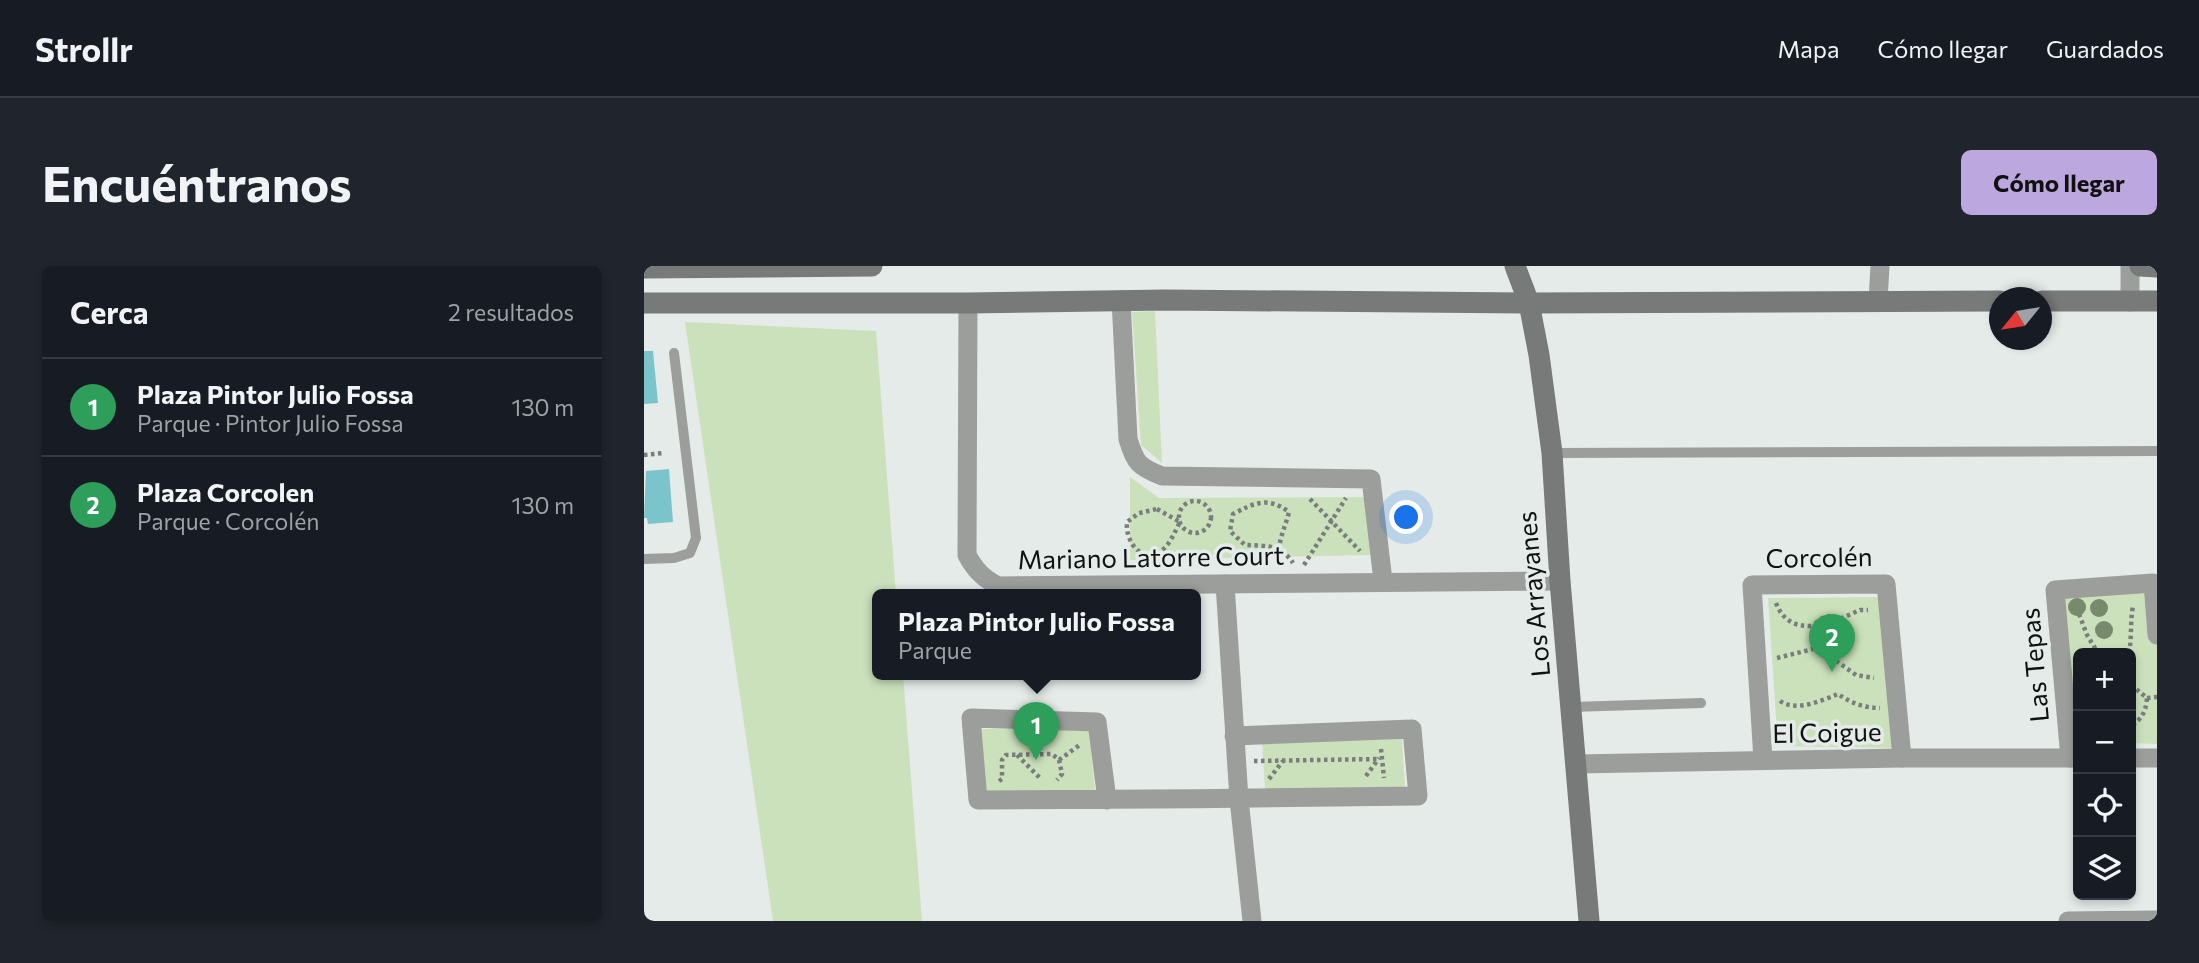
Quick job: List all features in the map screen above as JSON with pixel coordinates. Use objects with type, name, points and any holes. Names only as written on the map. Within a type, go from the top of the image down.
[{"type":"street","points":[[655,267],[872,266]]},
{"type":"street","name":"Los Arrayanes","points":[[1515,266],[1529,303],[1552,453],[1560,581],[1589,921]]},
{"type":"street","points":[[1878,301],[1880,266]]},
{"type":"street","points":[[2130,266],[2130,302]]},
{"type":"street","points":[[2140,266],[2157,267]]},
{"type":"street","points":[[1121,300],[1128,439],[1133,457],[1146,470],[1163,476],[1371,479],[1382,578]]},
{"type":"street","points":[[644,303],[1121,300],[1529,303],[1989,301]]},
{"type":"street","points":[[2052,301],[2157,301]]},
{"type":"street","name":"Mariano Latorre Court","points":[[968,303],[967,555],[983,578],[998,586],[1225,584],[1382,578],[1560,581]]},
{"type":"street","name":"Las Tepas","points":[[2073,749],[2055,590],[2153,583],[2157,635]]},
{"type":"street","points":[[1225,584],[1239,799],[1252,921]]},
{"type":"street","name":"Corcolén","points":[[1763,760],[1752,585],[1886,584],[1902,758]]},
{"type":"street","points":[[1107,800],[1097,722],[971,718],[978,800],[1107,800],[1239,799],[1418,796],[1412,729],[1234,736]]},
{"type":"street","name":"El Coigue","points":[[1577,764],[2073,758]]},
{"type":"street","points":[[2136,758],[2157,758]]},
{"type":"street","points":[[2068,921],[2157,920]]},
{"type":"lane","points":[[644,559],[674,558],[690,553],[696,538],[674,353]]},
{"type":"lane","points":[[1552,453],[2157,452]]},
{"type":"lane","points":[[1571,707],[1701,703]]},
{"type":"path","points":[[644,455],[663,453]]},
{"type":"path","points":[[1290,478],[1382,578]]},
{"type":"path","points":[[1279,550],[1280,537],[1289,512],[1278,504],[1254,503],[1233,514],[1230,531],[1245,545],[1269,546],[1279,550],[1285,551],[1300,572],[1357,479]]},
{"type":"path","points":[[1180,522],[1157,509],[1139,513],[1127,522],[1126,531],[1133,548],[1144,554],[1160,552],[1168,544],[1180,522],[1180,511],[1187,503],[1203,503],[1210,510],[1209,525],[1201,532],[1191,532],[1180,522]]},
{"type":"path","points":[[1774,585],[1780,612],[1800,627],[1814,626],[1822,617],[1833,616],[1840,619]]},
{"type":"path","points":[[2074,589],[2080,616],[2095,648]]},
{"type":"path","points":[[1814,626],[1820,635],[1830,633],[1837,627],[1840,619],[1860,610],[1877,609],[1889,616]]},
{"type":"path","points":[[1894,670],[1878,679],[1856,675],[1813,649],[1785,655],[1769,662],[1758,682],[1786,705],[1809,705],[1838,694],[1863,706],[1897,706]]},
{"type":"path","points":[[2136,689],[2147,698],[2157,698]]},
{"type":"path","points":[[2136,722],[2147,708],[2147,698]]},
{"type":"path","points":[[1379,731],[1386,797]]},
{"type":"path","points":[[1002,779],[1002,760],[1006,755],[1052,754],[1059,760],[1062,774],[1060,777],[1050,782],[1033,781]]},
{"type":"path","points":[[1017,755],[1044,782]]},
{"type":"path","points":[[1236,761],[1378,759]]},
{"type":"path","points":[[977,793],[1002,779],[1012,780]]},
{"type":"green space","points":[[1155,311],[1162,463],[1141,445],[1132,312]]},
{"type":"green space","points":[[685,322],[876,331],[896,589],[872,589],[872,680],[903,680],[922,921],[773,921]]},
{"type":"green space","points":[[1130,477],[1159,498],[1365,497],[1373,555],[1130,560]]},
{"type":"green space","points":[[2154,590],[2157,620],[2157,744],[2136,743],[2136,648],[2073,648],[2073,706],[2064,596]]},
{"type":"green space","points":[[1886,597],[1895,748],[1778,746],[1768,598]]},
{"type":"green space","points":[[979,729],[1089,729],[1095,791],[983,797]]},
{"type":"green space","points":[[1402,739],[1405,788],[1265,790],[1262,742]]},
{"type":"building","points":[[644,351],[653,351],[658,403],[644,404]]},
{"type":"building","points":[[669,469],[673,522],[648,524],[647,518],[644,518],[646,471]]},
{"type":"place","name":"Plaza Corcolen","points":[[1832,672]]},
{"type":"place","name":"Plaza Pintor Julio Fossa","points":[[1036,760]]}]
